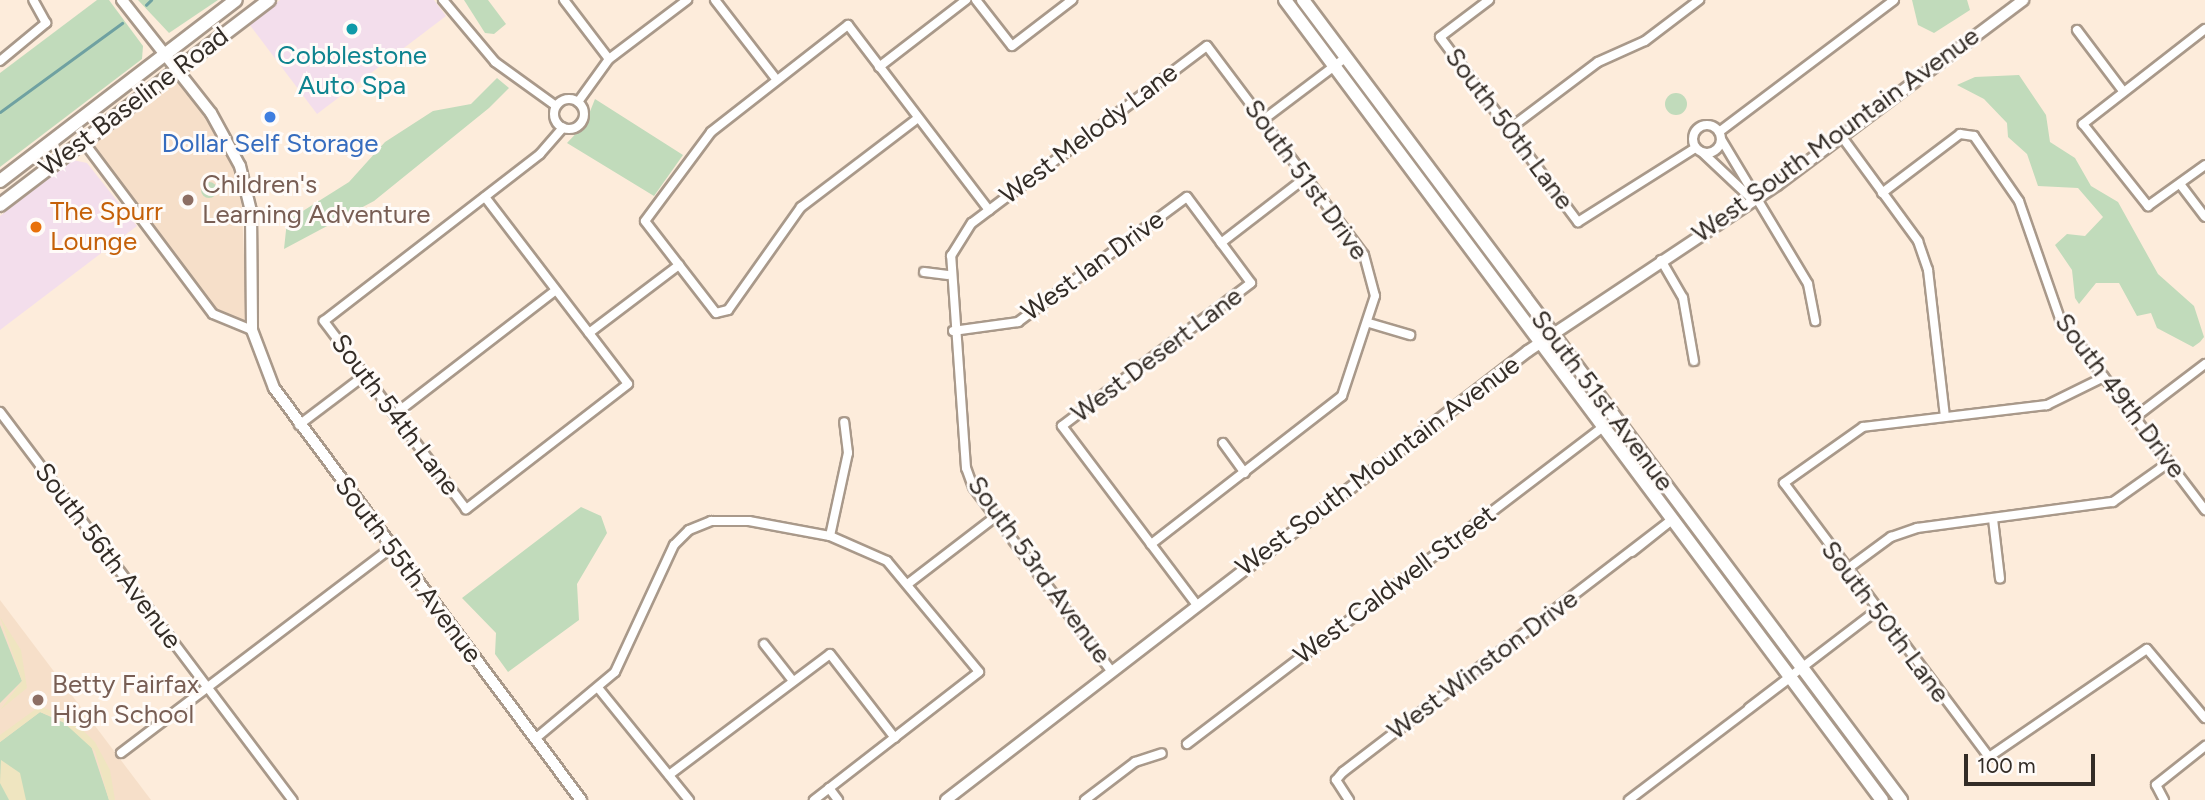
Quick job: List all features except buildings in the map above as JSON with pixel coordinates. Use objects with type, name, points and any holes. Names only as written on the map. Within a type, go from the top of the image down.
[{"type":"main road","name":"West Baseline Road","points":[[0,181],[236,0]]},
{"type":"main road","name":"West Baseline Road","points":[[0,205],[269,0]]},
{"type":"main road","name":"South 51st Avenue","points":[[1285,0],[1333,68],[1882,800]]},
{"type":"main road","name":"South 51st Avenue","points":[[1303,0],[1901,800]]},
{"type":"street","points":[[0,61],[46,23],[33,0]]},
{"type":"street","points":[[443,0],[495,62],[556,106],[578,102],[609,59],[687,0]]},
{"type":"street","points":[[564,0],[609,59]]},
{"type":"street","points":[[715,0],[776,79]]},
{"type":"street","points":[[879,67],[966,0]]},
{"type":"street","points":[[976,0],[1012,46],[1073,0]]},
{"type":"street","name":"South 50th Lane","points":[[1489,0],[1440,37],[1578,222],[1699,150]]},
{"type":"street","points":[[1509,129],[1598,62],[1646,41],[1699,0]]},
{"type":"street","points":[[1699,150],[1714,152],[1720,136],[1894,0]]},
{"type":"street","name":"West South Mountain Avenue","points":[[946,800],[1540,343],[1555,338],[1661,260],[1754,201],[2023,0]]},
{"type":"street","name":"South 55th Avenue","points":[[125,4],[178,70],[231,145],[248,192],[252,330],[268,378],[299,425],[581,800]]},
{"type":"street","points":[[918,118],[801,207],[780,229],[737,303],[716,313],[645,222],[711,132],[848,25],[989,210]]},
{"type":"street","points":[[2205,29],[2083,124],[2148,206],[2205,165]]},
{"type":"street","points":[[2077,30],[2123,91]]},
{"type":"street","name":"South 51st Drive","points":[[1151,544],[1342,396],[1369,323],[1371,269],[1207,46]]},
{"type":"street","name":"West Melody Lane","points":[[972,223],[1207,46]]},
{"type":"street","points":[[1263,120],[1345,58]]},
{"type":"street","points":[[578,102],[583,120],[563,128],[485,197],[589,333],[679,265]]},
{"type":"street","points":[[556,106],[555,120],[563,128]]},
{"type":"street","points":[[1754,201],[1699,150],[1693,136],[1700,127],[1720,136],[1754,201],[1808,284],[1815,321]]},
{"type":"street","name":"South 49th Drive","points":[[1882,193],[1967,131],[2013,190],[2053,306],[2205,510]]},
{"type":"street","points":[[1842,137],[1919,241],[1928,270],[1945,415],[2057,403],[2104,377]]},
{"type":"street","points":[[83,141],[213,314],[252,330]]},
{"type":"street","name":"West Desert Lane","points":[[1151,544],[1062,426],[1251,283],[1221,243],[1306,178]]},
{"type":"street","points":[[2180,184],[2205,217]]},
{"type":"street","name":"South 54th Lane","points":[[485,197],[324,321],[466,509],[628,384],[589,333]]},
{"type":"street","name":"West Ian Drive","points":[[953,331],[1018,323],[1187,197],[1221,243]]},
{"type":"street","name":"South 53rd Avenue","points":[[972,223],[951,257],[948,275],[966,468],[995,517],[1112,672]]},
{"type":"street","points":[[1661,260],[1682,298],[1694,361]]},
{"type":"street","points":[[924,272],[948,275]]},
{"type":"street","points":[[395,414],[556,290]]},
{"type":"street","points":[[1369,323],[1410,335]]},
{"type":"street","points":[[2134,418],[2205,364]]},
{"type":"street","points":[[299,425],[365,375]]},
{"type":"street","name":"South 56th Avenue","points":[[0,412],[292,800]]},
{"type":"street","name":"South 50th Lane","points":[[1945,415],[1856,429],[1784,483],[1846,570],[1989,757],[2147,649],[2205,718]]},
{"type":"street","points":[[830,536],[848,453],[844,422]]},
{"type":"street","name":"West Caldwell Street","points":[[1187,744],[1603,427]]},
{"type":"street","points":[[1223,443],[1245,473]]},
{"type":"street","points":[[1846,570],[1903,532],[2113,502],[2168,463]]},
{"type":"street","name":"West Winston Drive","points":[[1349,800],[1336,780],[1684,511]]},
{"type":"street","points":[[909,583],[995,517]]},
{"type":"street","points":[[1993,519],[2000,579]]},
{"type":"street","points":[[535,739],[599,690],[632,646],[674,545],[689,530],[711,521],[749,521],[830,536],[879,556],[909,583],[979,673],[814,800]]},
{"type":"street","points":[[1151,544],[1197,605]]},
{"type":"street","points":[[121,753],[391,548]]},
{"type":"street","points":[[1629,800],[1877,611]]},
{"type":"street","points":[[764,644],[793,681]]},
{"type":"street","points":[[669,775],[830,654],[895,738]]},
{"type":"street","points":[[599,690],[689,800]]},
{"type":"street","points":[[2164,800],[2156,785],[2205,746]]},
{"type":"street","points":[[1085,800],[1135,762],[1162,753]]},
{"type":"street","points":[[829,789],[838,800]]},
{"type":"shaded area","points":[[280,0],[434,0],[446,16],[317,114],[249,24]]},
{"type":"shaded area","name":"Children's Learning Adventure","points":[[178,79],[221,138],[241,189],[247,324],[216,311],[92,145]]},
{"type":"shaded area","points":[[73,160],[87,163],[137,226],[0,330],[0,216]]},
{"type":"shaded area","name":"Betty Fairfax High School","points":[[0,600],[151,800],[0,800]]},
{"type":"green space","points":[[97,0],[109,0],[143,46],[142,59],[0,167],[0,73]]},
{"type":"green space","points":[[138,0],[218,0],[169,33]]},
{"type":"green space","points":[[464,0],[488,0],[506,24],[494,34],[485,33]]},
{"type":"green space","points":[[1912,0],[1967,0],[1970,10],[1934,33],[1918,25]]},
{"type":"green space","points":[[2019,75],[2046,115],[2050,142],[2075,158],[2091,186],[2118,202],[2158,274],[2194,306],[2204,337],[2193,347],[2157,328],[2151,313],[2137,316],[2119,283],[2096,283],[2079,304],[2075,298],[2072,270],[2055,245],[2067,234],[2085,236],[2103,217],[2078,188],[2038,186],[2027,154],[2008,137],[2007,123],[1984,99],[1957,85],[1975,77]]},
{"type":"green space","points":[[497,78],[509,88],[489,108],[374,201],[284,249],[287,221],[349,182],[385,142],[433,111],[471,104]]},
{"type":"green space","points":[[1676,93],[1684,96],[1687,104],[1684,112],[1676,115],[1668,112],[1665,104],[1668,96]]},
{"type":"green space","points":[[595,99],[683,155],[654,196],[567,143],[585,124]]},
{"type":"green space","points":[[206,182],[212,182],[217,190],[215,196],[206,198],[201,193],[201,187]]},
{"type":"green space","points":[[581,507],[601,516],[607,533],[577,584],[579,620],[508,672],[495,654],[496,633],[462,598]]},
{"type":"green space","points":[[0,625],[22,681],[0,703]]},
{"type":"green space","points":[[40,712],[69,725],[91,746],[109,800],[0,800],[0,742]]},
{"type":"sand","points":[[0,617],[21,650],[27,688],[0,710],[22,681]]},
{"type":"sand","points":[[40,706],[72,720],[95,742],[110,770],[115,800],[109,800],[95,751],[61,720],[40,712],[0,742],[0,735]]},
{"type":"sand","points":[[1,760],[20,773],[26,800],[9,800],[0,783]]},
{"type":"waterway","points":[[146,5],[151,0]]},
{"type":"waterway","points":[[0,112],[122,23]]},
{"type":"place","name":"Cobblestone Auto Spa","points":[[352,29]]},
{"type":"place","name":"Dollar Self Storage","points":[[270,117]]},
{"type":"place","name":"Children's Learning Adventure","points":[[188,200]]},
{"type":"place","name":"The Spurr Lounge","points":[[36,227]]},
{"type":"place","name":"Betty Fairfax High School","points":[[38,700]]}]
